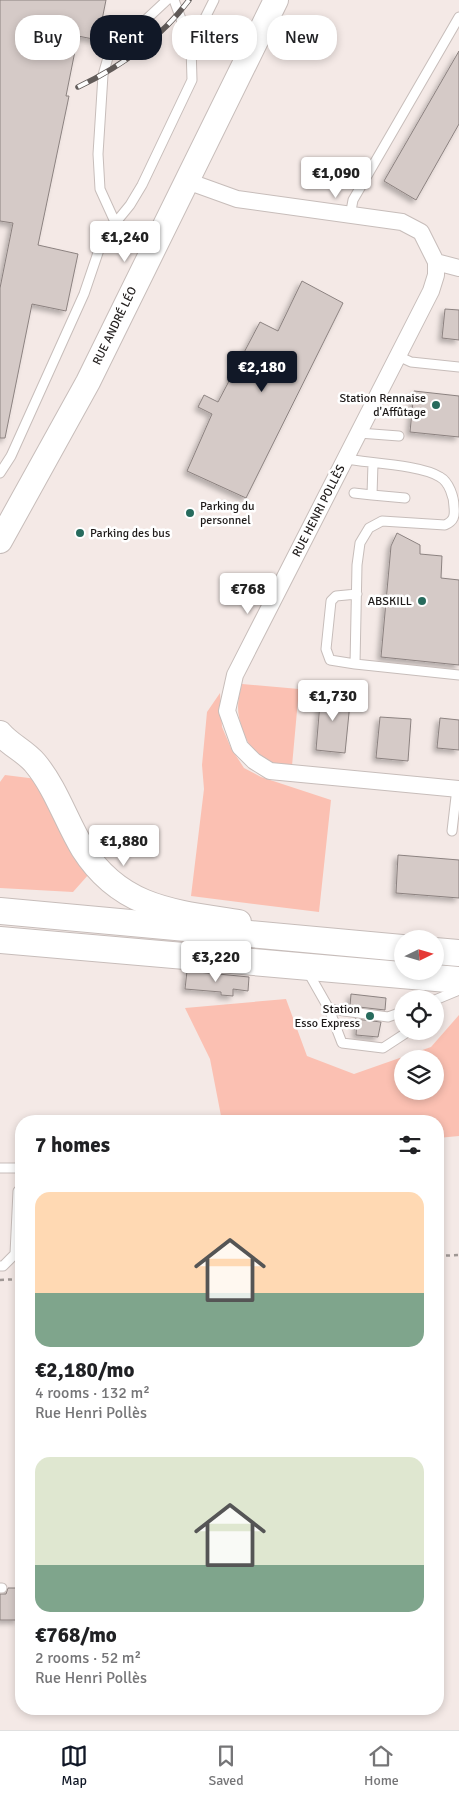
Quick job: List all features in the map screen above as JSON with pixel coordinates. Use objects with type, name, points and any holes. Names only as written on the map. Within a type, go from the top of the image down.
[{"type":"main road","points":[[0,911],[394,947]]},
{"type":"main road","points":[[0,940],[459,980]]},
{"type":"main road","points":[[444,952],[459,953]]},
{"type":"street","name":"RUE ANDRÉ LÉO","points":[[0,541],[88,382],[276,0]]},
{"type":"street","points":[[187,181],[237,199],[402,222],[421,232],[436,262],[459,268]]},
{"type":"street","name":"RUE HENRI POLLÈS","points":[[436,262],[436,275],[431,291],[235,675],[226,711],[240,747],[254,761],[270,771],[458,789]]},
{"type":"street","points":[[2,737],[34,762],[56,794],[84,850],[114,886],[142,902],[174,911],[271,927],[287,938]]},
{"type":"lane","points":[[115,222],[100,189],[98,154],[103,75],[109,54],[167,0]]},
{"type":"lane","points":[[174,0],[180,15]]},
{"type":"lane","points":[[206,15],[214,0]]},
{"type":"lane","points":[[350,216],[353,200],[459,17]]},
{"type":"lane","points":[[0,473],[11,456],[84,294],[98,248],[115,222],[130,205],[142,185],[192,80],[191,60]]},
{"type":"lane","points":[[398,356],[411,362],[459,367]]},
{"type":"lane","points":[[359,433],[398,436]]},
{"type":"lane","points":[[346,459],[425,470],[441,477],[454,496],[457,516],[445,525],[382,521],[369,528],[360,543],[357,565],[355,664]]},
{"type":"lane","points":[[372,495],[373,463]]},
{"type":"lane","points":[[354,493],[405,498]]},
{"type":"lane","points":[[357,594],[336,596],[330,601],[326,650],[330,660],[459,674]]},
{"type":"lane","points":[[452,831],[458,789]]},
{"type":"lane","points":[[304,965],[329,1009],[342,1043],[383,1048],[395,1040]]},
{"type":"lane","points":[[444,996],[459,990]]},
{"type":"lane","points":[[329,1009],[388,1017],[394,1015]]},
{"type":"lane","points":[[0,1168],[15,1168]]},
{"type":"lane","points":[[0,1266],[3,1266],[15,1254]]},
{"type":"path","points":[[444,1256],[459,1255]]},
{"type":"path","points":[[0,1280],[15,1279]]},
{"type":"shaded area","points":[[242,684],[299,689],[292,766],[277,765],[262,759],[256,754],[246,739],[240,722],[238,707]]},
{"type":"shaded area","points":[[220,693],[222,727],[231,748],[244,768],[261,777],[331,800],[319,912],[191,896],[204,789],[202,765],[207,712]]},
{"type":"shaded area","points":[[5,775],[37,779],[89,874],[73,892],[0,888],[0,782]]},
{"type":"shaded area","points":[[286,999],[307,1056],[354,1074],[394,1060],[394,1100],[444,1100],[444,1050],[422,1050],[431,1047],[437,1040],[444,1040],[444,1032],[459,1015],[459,1136],[444,1137],[444,1115],[221,1115],[210,1059],[185,1008]]},
{"type":"building","points":[[0,0],[106,0],[103,15],[90,15],[90,38],[80,36],[80,15],[15,15],[15,60],[73,60],[66,96],[69,96],[38,245],[78,254],[66,311],[32,304],[5,438],[0,438],[0,288],[13,223],[0,221]]},
{"type":"building","points":[[459,51],[459,124],[416,200],[384,181]]},
{"type":"building","points":[[302,281],[343,303],[246,498],[187,471],[212,414],[198,407],[204,395],[218,402],[260,322],[278,331]]},
{"type":"building","points":[[445,309],[459,310],[459,340],[442,338]]},
{"type":"building","name":"Station Rennaise d'Affûtage","points":[[414,391],[459,396],[459,437],[410,432]]},
{"type":"building","name":"ABSKILL","points":[[397,533],[420,545],[420,554],[442,556],[441,578],[459,580],[459,665],[381,657],[391,546]]},
{"type":"building","points":[[321,691],[351,693],[345,753],[316,750]]},
{"type":"building","points":[[380,717],[411,719],[408,761],[376,758]]},
{"type":"building","points":[[440,718],[459,720],[459,750],[437,748]]},
{"type":"building","points":[[398,855],[459,860],[459,898],[396,893]]},
{"type":"building","points":[[187,971],[249,977],[248,991],[233,989],[233,996],[221,995],[221,992],[185,989]]},
{"type":"building","points":[[351,994],[386,998],[385,1010],[350,1006]]},
{"type":"building","points":[[355,1019],[381,1022],[378,1037],[356,1035],[357,1020]]},
{"type":"building","points":[[8,1588],[15,1588],[15,1620],[0,1620],[0,1594],[6,1594]]},
{"type":"railway","points":[[78,87],[125,61],[166,27],[189,0]]},
{"type":"place","name":"Station Rennaise d'Affûtage","points":[[436,405]]},
{"type":"place","name":"Parking du personnel","points":[[190,513]]},
{"type":"place","name":"Parking des bus","points":[[80,533]]},
{"type":"place","name":"ABSKILL","points":[[422,601]]},
{"type":"place","name":"Station Esso Express","points":[[370,1016]]}]
